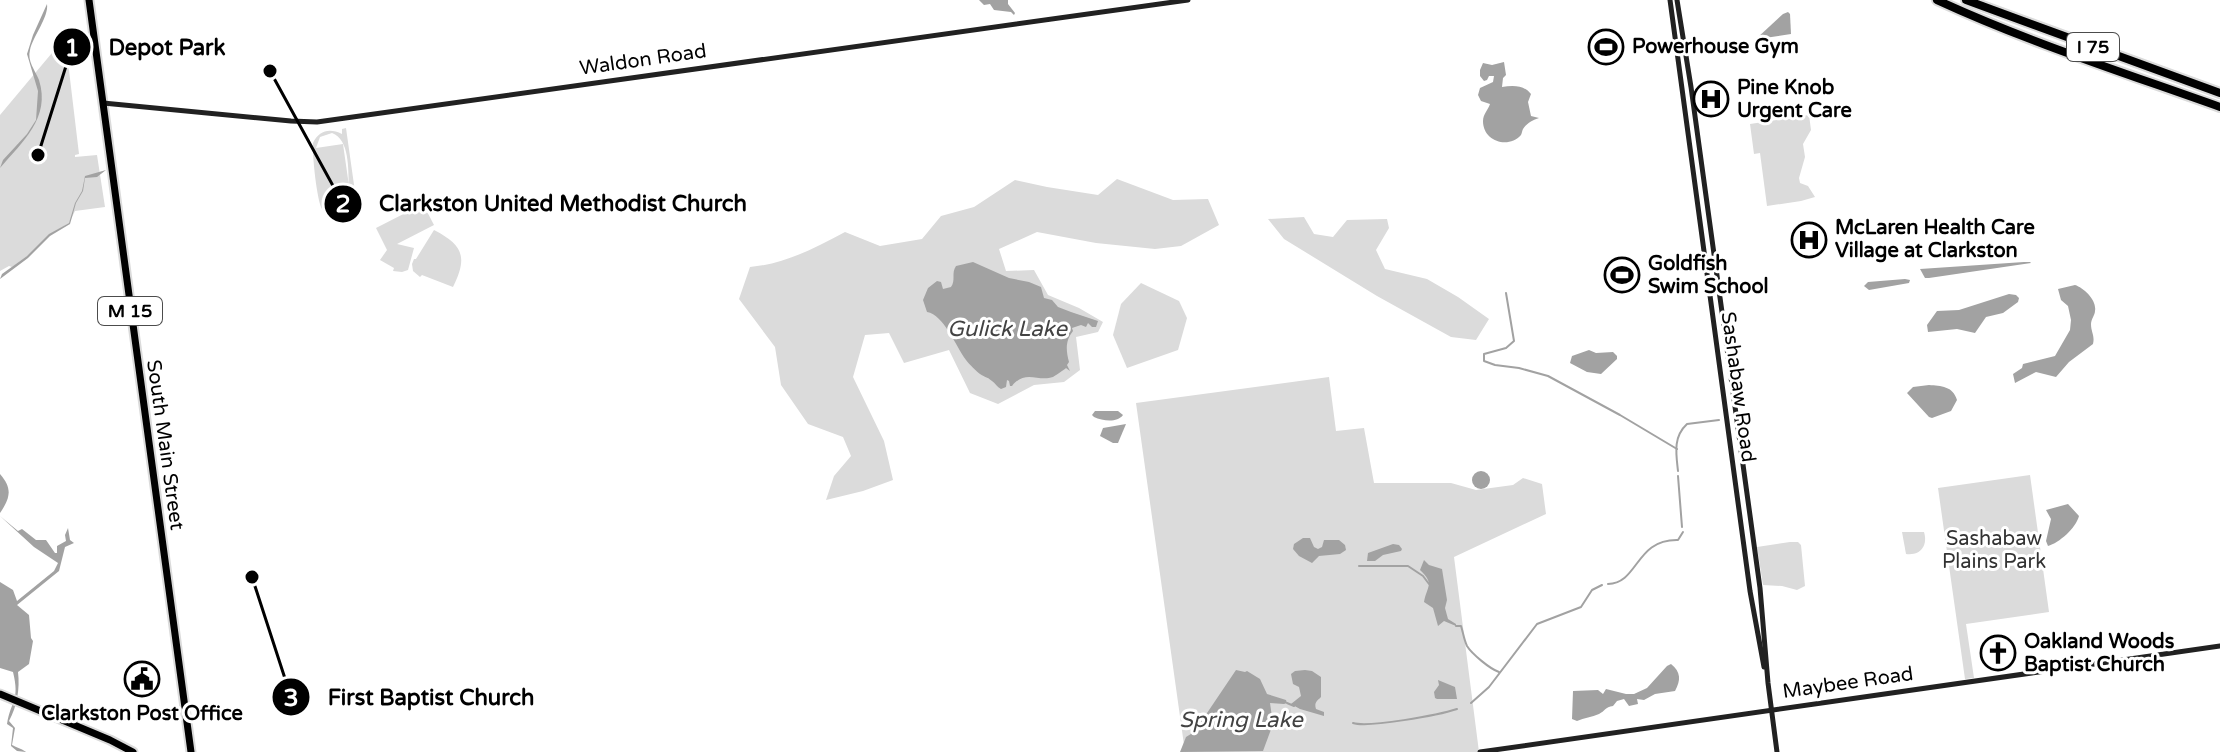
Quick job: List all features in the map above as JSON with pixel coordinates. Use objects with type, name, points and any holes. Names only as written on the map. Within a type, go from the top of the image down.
[{"type":"highway","name":"I 75","points":[[1937,0],[2068,53],[2220,107]]},
{"type":"highway","name":"I 75","points":[[1966,0],[2220,93]]},
{"type":"main road","name":"South Main Street","points":[[89,0],[191,752]]},
{"type":"main road","name":"Waldon Road","points":[[102,103],[317,122],[1188,0]]},
{"type":"main road","name":"Sashabaw Road","points":[[1670,0],[1736,493],[1777,752]]},
{"type":"main road","name":"Sashabaw Road","points":[[1677,0],[1747,493],[1768,683]]},
{"type":"main road","points":[[1676,47],[1680,44],[1685,47]]},
{"type":"main road","points":[[1686,124],[1697,128]]},
{"type":"main road","points":[[1691,158],[1697,156],[1702,163]]},
{"type":"main road","points":[[1707,280],[1712,285],[1718,283]]},
{"type":"main road","points":[[1711,310],[1718,308],[1723,317]]},
{"type":"main road","points":[[1717,355],[1722,362],[1728,359]]},
{"type":"main road","points":[[1727,422],[1733,419],[1738,429]]},
{"type":"main road","points":[[1736,493],[1742,499],[1747,493]]},
{"type":"main road","points":[[1743,538],[1748,535],[1753,540]]},
{"type":"main road","points":[[1754,614],[1758,620],[1763,617]]},
{"type":"main road","name":"Maybee Road","points":[[1480,752],[2220,646]]},
{"type":"main road","points":[[0,694],[133,752]]},
{"type":"green space","points":[[76,39],[78,60],[68,62],[79,154],[75,157],[97,155],[105,207],[75,211],[69,223],[49,235],[12,267],[0,271],[0,115],[62,41]]},
{"type":"green space","points":[[1809,115],[1811,130],[1803,144],[1805,157],[1799,178],[1800,183],[1808,186],[1815,197],[1767,206],[1760,153],[1754,154],[1750,124]]},
{"type":"green space","points":[[346,128],[357,206],[343,215],[332,216],[320,204],[313,143],[322,133],[333,131],[342,134],[342,129]],"holes":[[[332,133],[343,144],[316,148],[320,137]],[[343,144],[348,164],[349,186]],[[351,198],[348,207],[339,213],[330,211],[323,202]]]},
{"type":"green space","points":[[1117,179],[1173,200],[1208,199],[1219,225],[1181,246],[1155,249],[1096,243],[1037,232],[999,249],[1006,271],[1034,270],[1048,295],[1103,322],[1098,332],[1076,337],[1080,370],[1064,382],[1034,385],[998,404],[970,393],[949,350],[904,363],[889,333],[865,335],[853,377],[884,441],[893,480],[826,500],[834,476],[851,456],[843,437],[808,424],[781,385],[775,347],[739,299],[750,267],[788,259],[845,232],[880,246],[922,239],[941,216],[974,207],[1015,180],[1098,195]]},
{"type":"green space","points":[[423,204],[434,225],[397,244],[414,248],[408,270],[393,271],[394,268],[380,260],[387,250],[376,228]]},
{"type":"green space","points":[[1304,217],[1314,234],[1333,237],[1347,220],[1387,219],[1389,228],[1376,250],[1385,269],[1427,279],[1489,319],[1476,340],[1451,337],[1377,296],[1284,239],[1268,219]]},
{"type":"green space","points":[[434,230],[451,241],[460,253],[460,268],[453,287],[422,275],[420,277],[413,271],[414,259]]},
{"type":"green space","points":[[1141,283],[1179,301],[1187,318],[1178,350],[1127,368],[1113,335],[1121,304]]},
{"type":"green space","points":[[1329,377],[1336,431],[1364,428],[1374,483],[1451,483],[1476,490],[1513,485],[1523,478],[1542,484],[1546,514],[1454,557],[1479,752],[1185,752],[1136,403]]},
{"type":"green space","name":"Sashabaw Plains Park","points":[[2030,475],[2049,612],[1966,624],[1974,678],[1965,679],[1938,488]]},
{"type":"green space","points":[[1902,532],[1924,532],[1922,549],[1906,554]]},
{"type":"green space","points":[[1790,542],[1801,545],[1805,586],[1797,590],[1763,585],[1757,547]]},
{"type":"water","points":[[979,0],[1008,0],[1015,13],[994,10],[990,4],[984,5]]},
{"type":"water","points":[[47,4],[46,15],[29,54],[42,94],[38,118],[0,168],[36,120],[38,91],[27,54]]},
{"type":"water","points":[[1788,12],[1791,34],[1757,38],[1783,14]]},
{"type":"water","points":[[1504,62],[1506,75],[1502,87],[1518,86],[1528,91],[1531,94],[1528,102],[1531,116],[1539,118],[1526,125],[1521,135],[1510,142],[1498,141],[1487,134],[1483,119],[1490,104],[1481,101],[1478,95],[1480,88],[1493,82],[1494,76],[1484,81],[1480,76],[1483,63],[1492,65]]},
{"type":"water","points":[[106,170],[97,177],[85,178],[70,224],[50,236],[0,279],[49,234],[69,223],[85,176]]},
{"type":"water","name":"Gulick Lake","points":[[973,262],[1009,278],[1041,287],[1044,298],[1052,300],[1058,307],[1098,321],[1096,327],[1088,323],[1086,327],[1072,328],[1067,346],[1070,371],[1066,368],[1047,378],[1022,378],[1012,386],[1007,380],[1006,387],[1001,389],[969,364],[944,325],[927,312],[923,300],[928,288],[937,281],[941,282],[943,289],[951,287],[956,266]]},
{"type":"water","points":[[2030,262],[1929,278],[1925,278],[1920,269]]},
{"type":"water","points":[[1910,280],[1909,283],[1869,290],[1864,286],[1868,282]]},
{"type":"water","points":[[2075,285],[2086,292],[2094,303],[2095,313],[2091,324],[2093,344],[2069,362],[2056,377],[2036,372],[2015,383],[2013,374],[2023,364],[2055,356],[2070,330],[2071,320],[2068,306],[2061,300],[2058,289]]},
{"type":"water","points":[[2009,294],[2016,295],[2018,302],[2003,313],[1986,317],[1975,333],[1957,329],[1928,332],[1927,325],[1937,311],[1959,310]]},
{"type":"water","points":[[1589,350],[1596,353],[1613,352],[1617,359],[1601,374],[1587,372],[1570,363],[1572,356]]},
{"type":"water","points":[[1929,385],[1953,392],[1957,400],[1951,411],[1929,417],[1907,393],[1913,387]]},
{"type":"water","points":[[1095,411],[1118,411],[1123,415],[1106,420],[1094,417]]},
{"type":"water","points":[[1126,424],[1118,443],[1100,436],[1103,428]]},
{"type":"water","points":[[1481,471],[1490,480],[1481,489],[1472,480]]},
{"type":"water","points":[[0,474],[9,493],[0,513]]},
{"type":"water","points":[[2068,504],[2079,516],[2077,521],[2057,542],[2048,546],[2046,541],[2051,519],[2046,510]]},
{"type":"water","points":[[0,516],[18,531],[22,529],[36,540],[46,540],[55,553],[57,546],[66,541],[68,528],[70,540],[74,543],[65,547],[59,571],[17,605],[29,615],[33,641],[29,664],[18,672],[17,697],[9,721],[15,728],[12,745],[26,752],[17,751],[11,746],[13,728],[7,724],[16,689],[13,672],[0,668],[0,582],[13,590],[17,601],[54,571],[58,563],[34,547]]},
{"type":"water","points":[[1303,538],[1310,538],[1318,549],[1324,540],[1339,540],[1346,550],[1340,554],[1319,556],[1312,563],[1293,549],[1294,544]]},
{"type":"water","points":[[1393,544],[1399,545],[1401,551],[1367,561],[1368,553]]},
{"type":"water","points":[[1424,560],[1442,569],[1447,600],[1445,608],[1448,619],[1456,626],[1444,621],[1438,626],[1433,608],[1424,602],[1429,585],[1420,570]]},
{"type":"water","points":[[1671,664],[1679,676],[1675,691],[1655,694],[1644,700],[1637,699],[1638,704],[1629,706],[1624,699],[1596,715],[1577,721],[1572,719],[1573,691],[1598,690],[1603,694],[1606,689],[1634,694],[1647,688]]},
{"type":"water","name":"Spring Lake","points":[[1236,670],[1247,671],[1260,679],[1267,694],[1287,703],[1270,703],[1273,724],[1263,751],[1180,752],[1186,737],[1199,729],[1197,715],[1205,716]]},
{"type":"water","points":[[1305,670],[1321,677],[1321,697],[1315,707],[1324,712],[1324,716],[1291,704],[1301,696],[1291,674]]},
{"type":"water","points":[[1438,680],[1455,687],[1457,699],[1435,698]]},
{"type":"waterway","points":[[1506,293],[1514,341],[1506,348],[1484,354],[1484,361],[1548,376],[1677,449]]},
{"type":"waterway","points":[[1678,471],[1676,446],[1679,434],[1687,424],[1719,420]]},
{"type":"waterway","points":[[1678,476],[1682,527]]},
{"type":"waterway","points":[[1608,584],[1626,577],[1653,546],[1678,540],[1683,532]]},
{"type":"waterway","points":[[1359,566],[1408,566],[1429,584]]},
{"type":"waterway","points":[[1471,703],[1489,687],[1537,624],[1581,607],[1592,590],[1602,585]]},
{"type":"waterway","points":[[1456,626],[1461,626],[1466,644],[1473,653],[1499,672]]},
{"type":"waterway","points":[[1287,703],[1294,706]]},
{"type":"waterway","points":[[1353,723],[1388,722],[1457,709]]},
{"type":"place","name":"Powerhouse Gym","points":[[1606,47]]},
{"type":"place","name":"Clarkston United Methodist Church","points":[[270,71]]},
{"type":"place","name":"Pine Knob Urgent Care","points":[[1711,99]]},
{"type":"place","name":"Depot Park","points":[[38,155]]},
{"type":"place","name":"McLaren Health Care Village at Clarkston","points":[[1809,240]]},
{"type":"place","name":"Goldfish Swim School","points":[[1622,275]]},
{"type":"place","name":"First Baptist Church","points":[[252,577]]},
{"type":"place","name":"Oakland Woods Baptist Church","points":[[1998,653]]},
{"type":"place","name":"Clarkston Post Office","points":[[142,679]]}]
